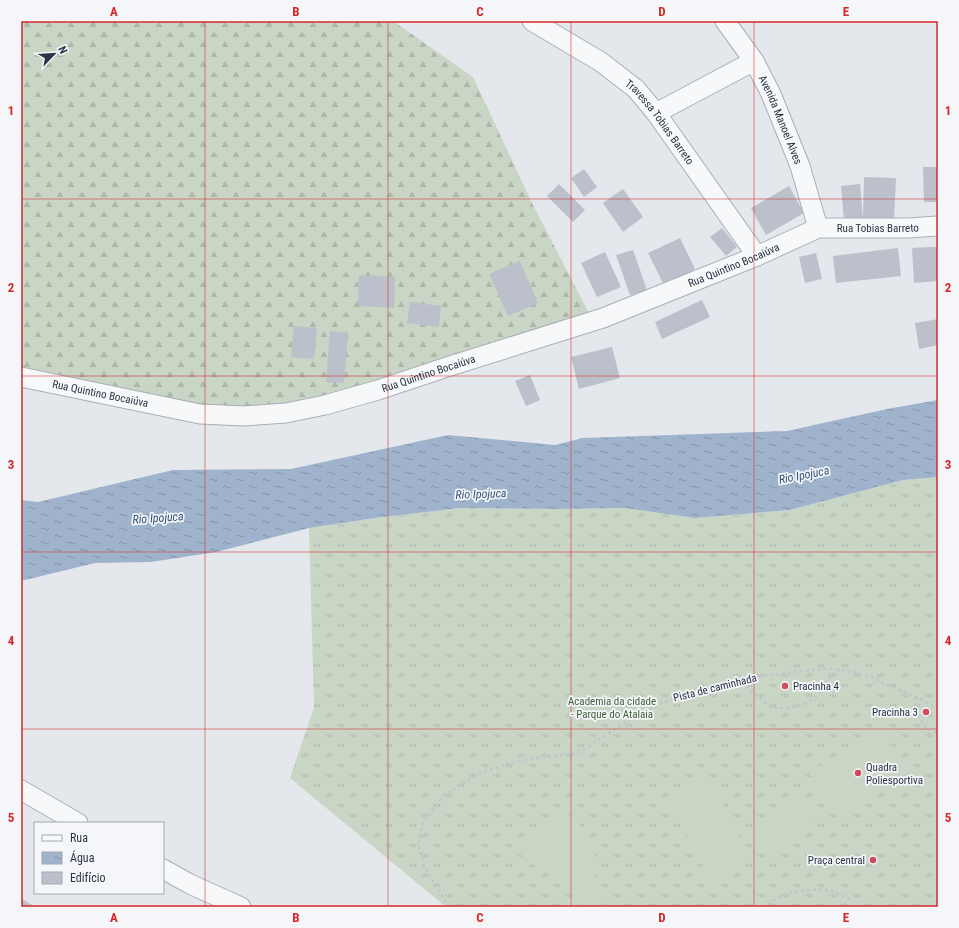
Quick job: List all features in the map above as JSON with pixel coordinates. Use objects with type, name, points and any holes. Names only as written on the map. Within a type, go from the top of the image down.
[{"type":"street","name":"Travessa Tobias Barreto","points":[[532,21],[602,62],[636,89],[656,113],[757,256]]},
{"type":"street","name":"Avenida Manoel Alves","points":[[725,21],[754,61],[771,94],[797,158],[818,228]]},
{"type":"street","points":[[656,113],[754,61]]},
{"type":"street","name":"Rua Tobias Barreto","points":[[818,228],[908,228],[938,226]]},
{"type":"street","name":"Rua Quintino Bocaiúva","points":[[21,378],[200,414],[244,416],[286,413],[325,405],[378,390],[604,318],[757,256],[818,228]]},
{"type":"street","points":[[21,790],[76,822]]},
{"type":"street","points":[[164,870],[190,884],[240,907]]},
{"type":"path","name":"Pista de caminhada","points":[[450,907],[424,866],[419,847],[423,823],[444,795],[465,781],[504,765],[527,759],[578,753],[649,708],[676,697],[770,675],[828,668],[858,673],[917,697],[938,709]]},
{"type":"path","points":[[744,680],[751,691],[771,706],[782,708],[795,707],[810,700],[818,694],[832,674],[840,670]]},
{"type":"path","points":[[917,697],[916,705],[922,722],[928,729],[938,733]]},
{"type":"path","points":[[763,907],[787,893],[813,890],[831,890],[851,900]]},
{"type":"green space","points":[[21,21],[393,21],[473,77],[533,205],[590,315],[311,404],[191,415],[21,372]]},
{"type":"green space","name":"Academia da cidade - Parque do Atalaia","points":[[938,477],[938,907],[446,907],[290,778],[314,708],[309,528],[375,518],[460,508],[625,508],[695,518],[790,510],[903,480]]},
{"type":"green space","name":"Quadra Poliesportiva","points":[[882,731],[907,774],[835,815],[809,772]]},
{"type":"green space","points":[[709,778],[751,860],[713,886],[668,800]]},
{"type":"green space","points":[[794,794],[814,813],[776,854],[756,836]]},
{"type":"green space","points":[[562,814],[575,815],[594,854],[595,890],[603,907],[584,907],[567,887],[531,863],[514,849],[542,827]]},
{"type":"water","name":"Rio Ipojuca","points":[[938,400],[938,477],[903,480],[790,510],[695,518],[625,508],[460,508],[375,518],[309,528],[216,552],[151,562],[95,563],[21,581],[21,500],[38,502],[173,470],[291,469],[448,435],[555,445],[583,438],[787,431],[887,409]]},
{"type":"building","points":[[923,167],[938,167],[938,202],[924,202]]},
{"type":"building","points":[[584,169],[597,187],[584,197],[571,178]]},
{"type":"building","points":[[864,177],[896,178],[894,220],[844,221],[841,186],[860,184],[863,219]]},
{"type":"building","points":[[559,184],[585,210],[573,222],[547,196]]},
{"type":"building","points":[[789,186],[804,213],[766,235],[751,208]]},
{"type":"building","points":[[623,189],[643,217],[623,232],[603,203]]},
{"type":"building","points":[[722,228],[737,247],[726,256],[710,237]]},
{"type":"building","points":[[680,238],[695,269],[664,285],[648,253]]},
{"type":"building","points":[[938,247],[938,281],[914,283],[912,248]]},
{"type":"building","points":[[898,248],[901,276],[836,283],[833,256]]},
{"type":"building","points":[[633,250],[647,290],[630,295],[616,255]]},
{"type":"building","points":[[605,252],[621,287],[597,297],[581,263]]},
{"type":"building","points":[[816,253],[822,279],[805,283],[799,257]]},
{"type":"building","points":[[520,261],[538,303],[508,316],[489,274]]},
{"type":"building","points":[[359,275],[395,277],[394,308],[358,306]]},
{"type":"building","points":[[702,300],[710,317],[662,339],[655,322]]},
{"type":"building","points":[[410,302],[441,306],[439,327],[407,323]]},
{"type":"building","points":[[938,319],[938,345],[919,349],[915,323]]},
{"type":"building","points":[[294,326],[317,328],[314,359],[291,357]]},
{"type":"building","points":[[330,331],[348,333],[344,383],[326,382]]},
{"type":"building","points":[[612,347],[620,378],[579,389],[571,357]]},
{"type":"building","points":[[530,375],[540,400],[526,406],[515,381]]},
{"type":"building","points":[[21,898],[35,907],[21,907]]},
{"type":"place","name":"Pracinha 4","points":[[785,686]]},
{"type":"place","name":"Pracinha 3","points":[[926,712]]},
{"type":"place","name":"Quadra Poliesportiva","points":[[858,773]]},
{"type":"place","name":"Praça central","points":[[873,860]]}]
